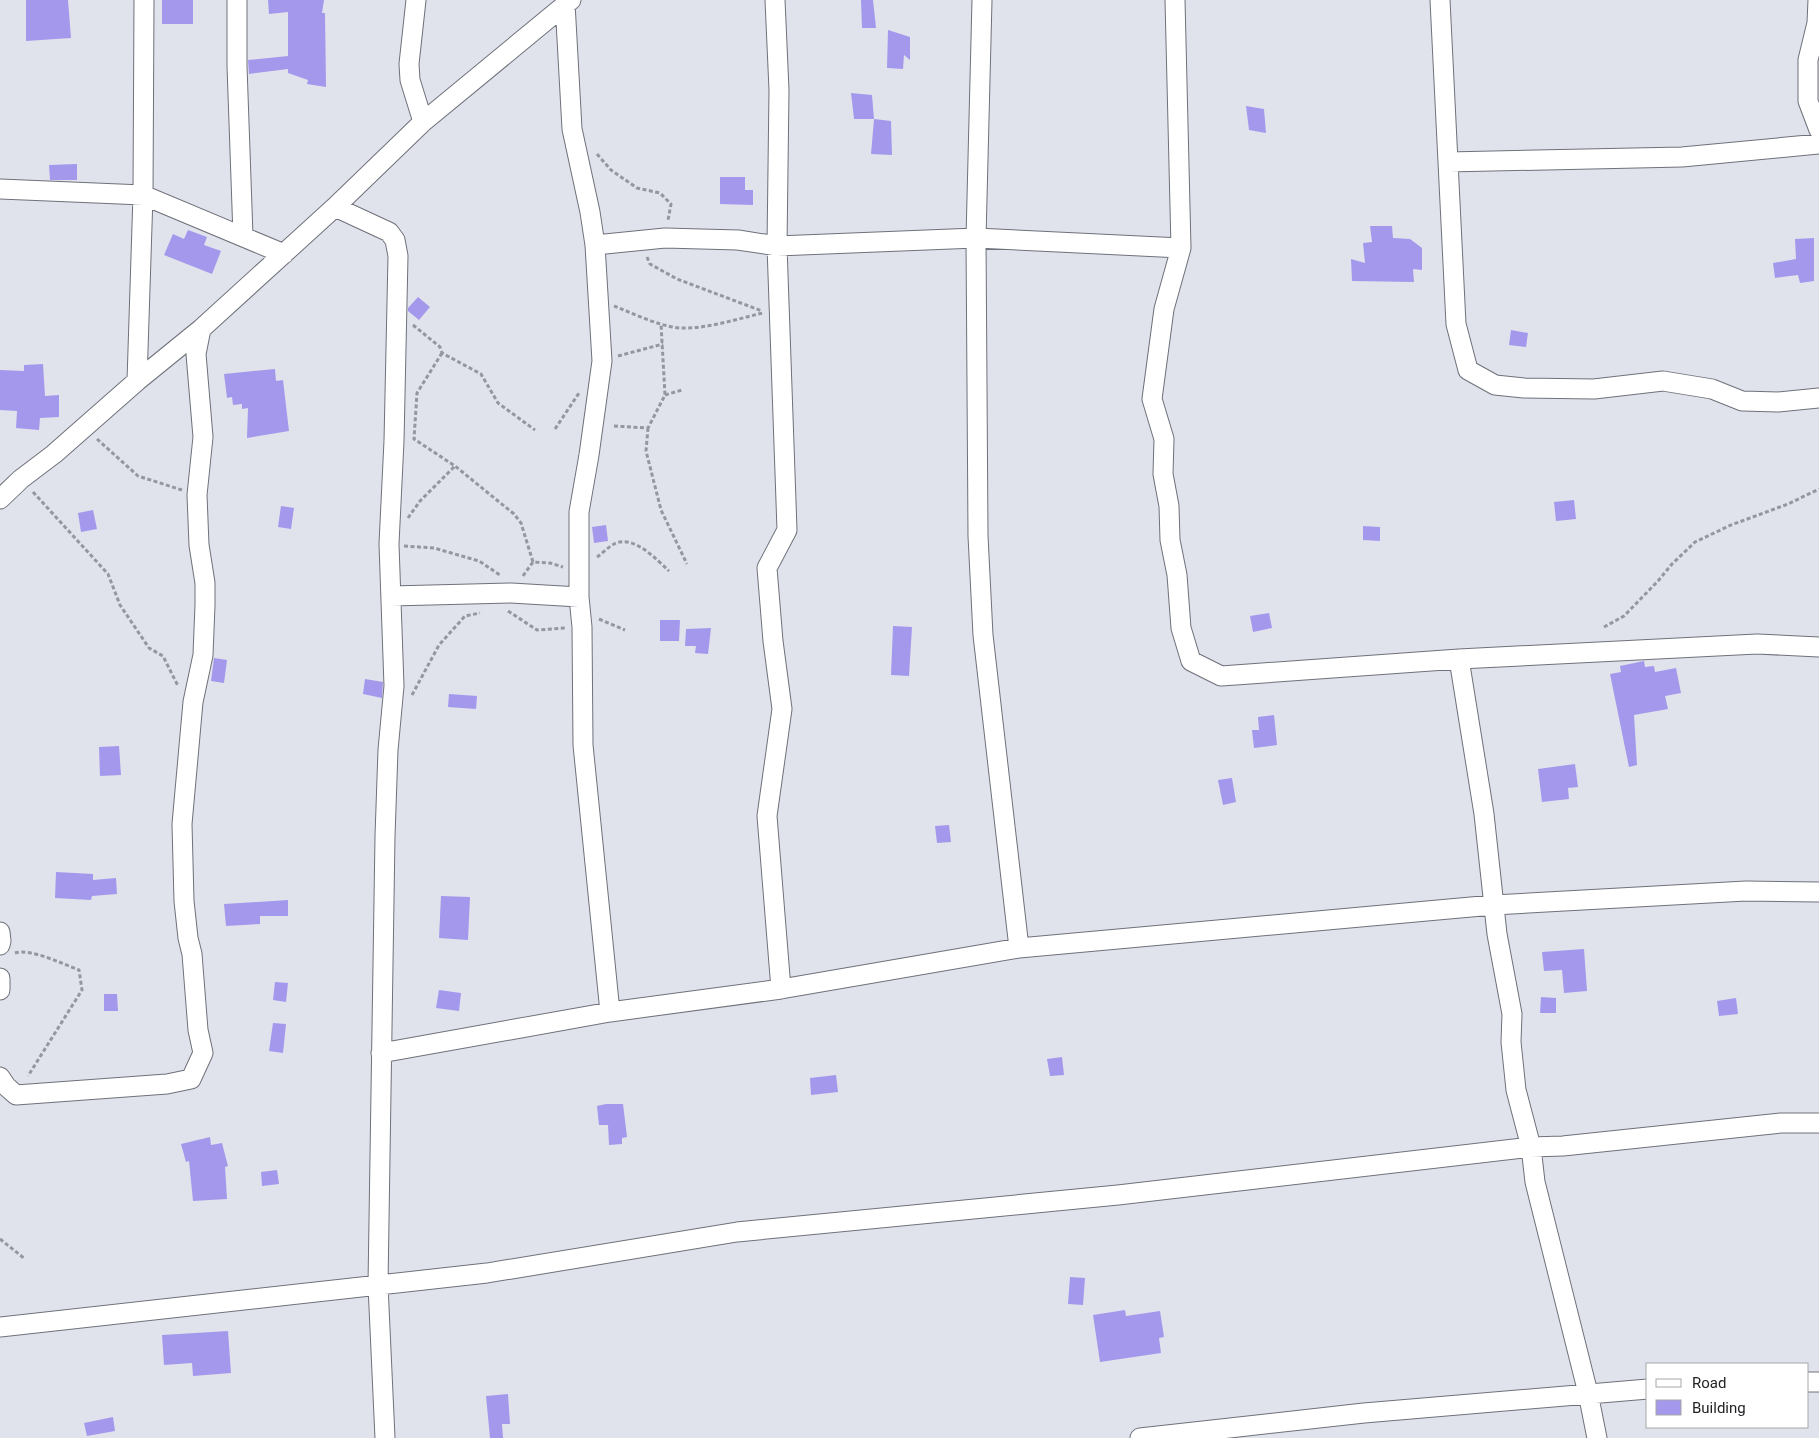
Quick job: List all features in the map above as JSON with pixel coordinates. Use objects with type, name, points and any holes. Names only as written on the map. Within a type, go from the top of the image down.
[{"type":"street","points":[[137,382],[143,195],[144,0]]},
{"type":"street","points":[[238,0],[237,66],[243,236]]},
{"type":"street","points":[[416,0],[410,80],[423,122]]},
{"type":"street","points":[[775,0],[779,90],[777,246],[787,530],[767,568],[773,641],[782,709],[767,816],[781,989]]},
{"type":"street","points":[[982,0],[976,238],[978,536],[983,625],[1019,948]]},
{"type":"street","points":[[1176,0],[1181,248],[1164,309],[1152,399],[1164,440],[1163,474],[1169,506],[1170,540],[1177,575],[1181,628],[1191,661],[1221,676],[1459,659],[1757,644],[1819,647]]},
{"type":"street","points":[[1440,0],[1456,324],[1468,370],[1496,385],[1524,388],[1594,389],[1663,382],[1712,389],[1742,401],[1778,402],[1819,398]]},
{"type":"street","points":[[1818,0],[1817,23],[1808,60],[1808,101],[1819,130]]},
{"type":"street","points":[[0,499],[21,478],[54,454],[201,329],[335,207],[423,122],[568,2]]},
{"type":"street","points":[[568,2],[572,129],[590,212],[595,245],[602,360],[590,455],[579,512],[579,597],[591,623],[583,745],[610,1012]]},
{"type":"street","points":[[1448,162],[1682,157],[1819,144]]},
{"type":"street","points":[[0,189],[143,195],[284,254]]},
{"type":"street","points":[[335,207],[389,232],[395,240],[398,256],[394,441],[389,544],[394,686],[388,750],[385,836],[378,1285],[385,1438]]},
{"type":"street","points":[[595,245],[665,238],[738,240],[777,246],[976,238],[1181,248]]},
{"type":"street","points":[[0,1077],[16,1095],[166,1084],[191,1079],[203,1053],[198,1030],[192,954],[188,938],[184,901],[182,824],[193,702],[202,655],[205,606],[205,583],[200,545],[197,495],[203,437],[196,354],[201,329]]},
{"type":"street","points":[[390,596],[511,592],[579,597]]},
{"type":"street","points":[[1459,659],[1484,814],[1493,905],[1512,1014],[1516,1090],[1531,1146],[1535,1182],[1588,1393],[1597,1438]]},
{"type":"street","points":[[381,1053],[610,1012],[781,989],[1019,948],[1493,905],[1746,891],[1819,892]]},
{"type":"street","points":[[0,932],[4,950]]},
{"type":"street","points":[[0,978],[0,990]]},
{"type":"street","points":[[0,1327],[487,1273],[737,1232],[1118,1195],[1531,1146],[1563,1146],[1781,1123],[1819,1123]]},
{"type":"street","points":[[1140,1438],[1364,1413],[1646,1389]]},
{"type":"path","points":[[594,151],[611,170],[637,188],[660,193],[671,204],[665,238]]},
{"type":"path","points":[[598,300],[661,324],[680,328],[704,327],[766,312],[677,279],[650,264],[643,250],[627,243]]},
{"type":"path","points":[[396,311],[440,347],[442,353],[482,374],[498,403],[535,430]]},
{"type":"path","points":[[661,324],[665,395],[648,428],[646,451],[661,510],[687,564]]},
{"type":"path","points":[[442,353],[417,393],[414,439],[455,466],[514,514],[521,523],[533,562]]},
{"type":"path","points":[[665,395],[682,390]]},
{"type":"path","points":[[614,426],[648,428]]},
{"type":"path","points":[[84,428],[138,476],[197,495]]},
{"type":"path","points":[[389,544],[420,501],[455,466]]},
{"type":"path","points":[[21,478],[108,574],[120,605],[149,648],[163,656],[183,697],[193,702]]},
{"type":"path","points":[[1604,627],[1624,616],[1695,542],[1731,524],[1788,504],[1819,489]]},
{"type":"path","points":[[533,562],[550,563],[579,572],[614,544],[621,542],[642,547],[668,571]]},
{"type":"path","points":[[389,544],[434,548],[479,562],[501,576],[511,592]]},
{"type":"path","points":[[533,562],[511,592],[506,609],[537,630],[591,623],[625,630]]},
{"type":"path","points":[[591,623],[599,611]]},
{"type":"path","points":[[412,695],[439,645],[465,616],[481,613]]},
{"type":"path","points":[[4,950],[37,955],[79,970],[82,990],[16,1095]]},
{"type":"path","points":[[0,1239],[25,1258]]},
{"type":"building","points":[[26,0],[68,0],[71,38],[26,41]]},
{"type":"building","points":[[162,0],[193,0],[193,24],[162,24]]},
{"type":"building","points":[[268,0],[324,0],[322,13],[325,13],[326,87],[307,84],[308,80],[288,73],[288,69],[249,74],[248,60],[288,56],[288,12],[269,14]]},
{"type":"building","points":[[861,0],[873,0],[876,28],[862,28]]},
{"type":"building","points":[[888,30],[910,37],[910,60],[904,55],[903,69],[887,68]]},
{"type":"building","points":[[851,93],[872,95],[874,119],[854,119]]},
{"type":"building","points":[[1246,106],[1264,109],[1266,133],[1249,130]]},
{"type":"building","points":[[874,119],[891,121],[892,155],[871,154]]},
{"type":"building","points":[[77,164],[77,180],[50,180],[49,165]]},
{"type":"building","points":[[720,177],[745,177],[745,190],[753,190],[753,205],[720,204]]},
{"type":"building","points":[[1370,226],[1392,226],[1393,238],[1410,239],[1422,248],[1422,270],[1413,269],[1414,282],[1352,281],[1351,259],[1365,263],[1363,243],[1372,242]]},
{"type":"building","points":[[188,230],[207,237],[204,245],[221,251],[212,274],[164,255],[173,234],[184,239]]},
{"type":"building","points":[[1814,238],[1814,281],[1800,283],[1798,275],[1775,278],[1773,263],[1796,259],[1795,239]]},
{"type":"building","points":[[418,297],[430,307],[419,320],[408,311],[408,308]]},
{"type":"building","points":[[1511,330],[1528,333],[1526,347],[1509,345]]},
{"type":"building","points":[[43,364],[45,396],[59,395],[59,417],[40,418],[39,430],[16,428],[17,411],[0,410],[0,370],[24,371],[24,365]]},
{"type":"building","points":[[275,369],[276,381],[283,380],[289,431],[247,438],[248,408],[242,409],[242,404],[233,405],[232,397],[227,398],[224,374]]},
{"type":"building","points":[[1574,500],[1576,519],[1556,521],[1554,502]]},
{"type":"building","points":[[281,506],[294,508],[291,529],[278,527]]},
{"type":"building","points":[[93,510],[97,529],[81,532],[78,513]]},
{"type":"building","points":[[606,525],[608,541],[594,543],[592,527]]},
{"type":"building","points":[[1363,526],[1380,527],[1380,541],[1363,540]]},
{"type":"building","points":[[1269,613],[1272,628],[1253,632],[1250,616]]},
{"type":"building","points":[[660,620],[680,620],[679,641],[660,641]]},
{"type":"building","points":[[893,626],[912,627],[909,676],[891,675]]},
{"type":"building","points":[[711,628],[708,654],[695,653],[696,646],[685,646],[686,629]]},
{"type":"building","points":[[214,658],[227,660],[224,683],[211,681]]},
{"type":"building","points":[[1644,661],[1645,667],[1654,666],[1655,672],[1676,668],[1681,693],[1665,696],[1668,709],[1634,715],[1637,765],[1629,767],[1610,674],[1621,672],[1620,666]]},
{"type":"building","points":[[365,679],[383,682],[382,698],[363,694]]},
{"type":"building","points":[[449,694],[477,696],[476,709],[448,707]]},
{"type":"building","points":[[1274,715],[1277,745],[1254,748],[1252,730],[1259,730],[1258,717]]},
{"type":"building","points":[[119,746],[121,775],[100,776],[99,747]]},
{"type":"building","points":[[1575,764],[1578,787],[1568,788],[1569,799],[1542,802],[1538,769]]},
{"type":"building","points":[[1232,778],[1236,802],[1223,805],[1218,780]]},
{"type":"building","points":[[949,825],[951,842],[937,843],[935,826]]},
{"type":"building","points":[[56,872],[93,874],[93,880],[116,878],[117,894],[92,896],[91,900],[55,898]]},
{"type":"building","points":[[441,896],[470,897],[468,940],[439,938]]},
{"type":"building","points":[[288,900],[288,916],[260,916],[260,924],[226,926],[224,904]]},
{"type":"building","points":[[1584,949],[1587,991],[1564,993],[1562,970],[1544,971],[1542,952]]},
{"type":"building","points":[[275,982],[288,983],[286,1002],[273,1000]]},
{"type":"building","points":[[439,990],[461,993],[459,1011],[436,1008]]},
{"type":"building","points":[[104,994],[117,994],[118,1011],[104,1011]]},
{"type":"building","points":[[1541,997],[1556,998],[1556,1013],[1540,1013]]},
{"type":"building","points":[[1736,998],[1738,1014],[1719,1016],[1717,1001]]},
{"type":"building","points":[[273,1023],[286,1024],[283,1053],[269,1051]]},
{"type":"building","points":[[1062,1057],[1064,1075],[1050,1076],[1047,1059]]},
{"type":"building","points":[[836,1075],[838,1092],[811,1095],[810,1078]]},
{"type":"building","points":[[623,1104],[627,1137],[622,1138],[622,1144],[609,1145],[608,1125],[599,1125],[597,1106]]},
{"type":"building","points":[[210,1137],[211,1145],[222,1143],[228,1166],[225,1167],[227,1199],[193,1201],[189,1161],[186,1162],[181,1144]]},
{"type":"building","points":[[277,1170],[279,1184],[262,1186],[261,1172]]},
{"type":"building","points":[[1070,1277],[1085,1278],[1083,1305],[1068,1304]]},
{"type":"building","points":[[1125,1310],[1126,1316],[1160,1311],[1164,1337],[1159,1338],[1161,1353],[1100,1362],[1093,1315]]},
{"type":"building","points":[[228,1331],[231,1373],[193,1376],[192,1363],[164,1365],[162,1335]]},
{"type":"building","points":[[508,1394],[510,1424],[502,1424],[503,1438],[490,1438],[486,1396]]},
{"type":"building","points":[[113,1417],[115,1431],[87,1436],[84,1423]]}]
